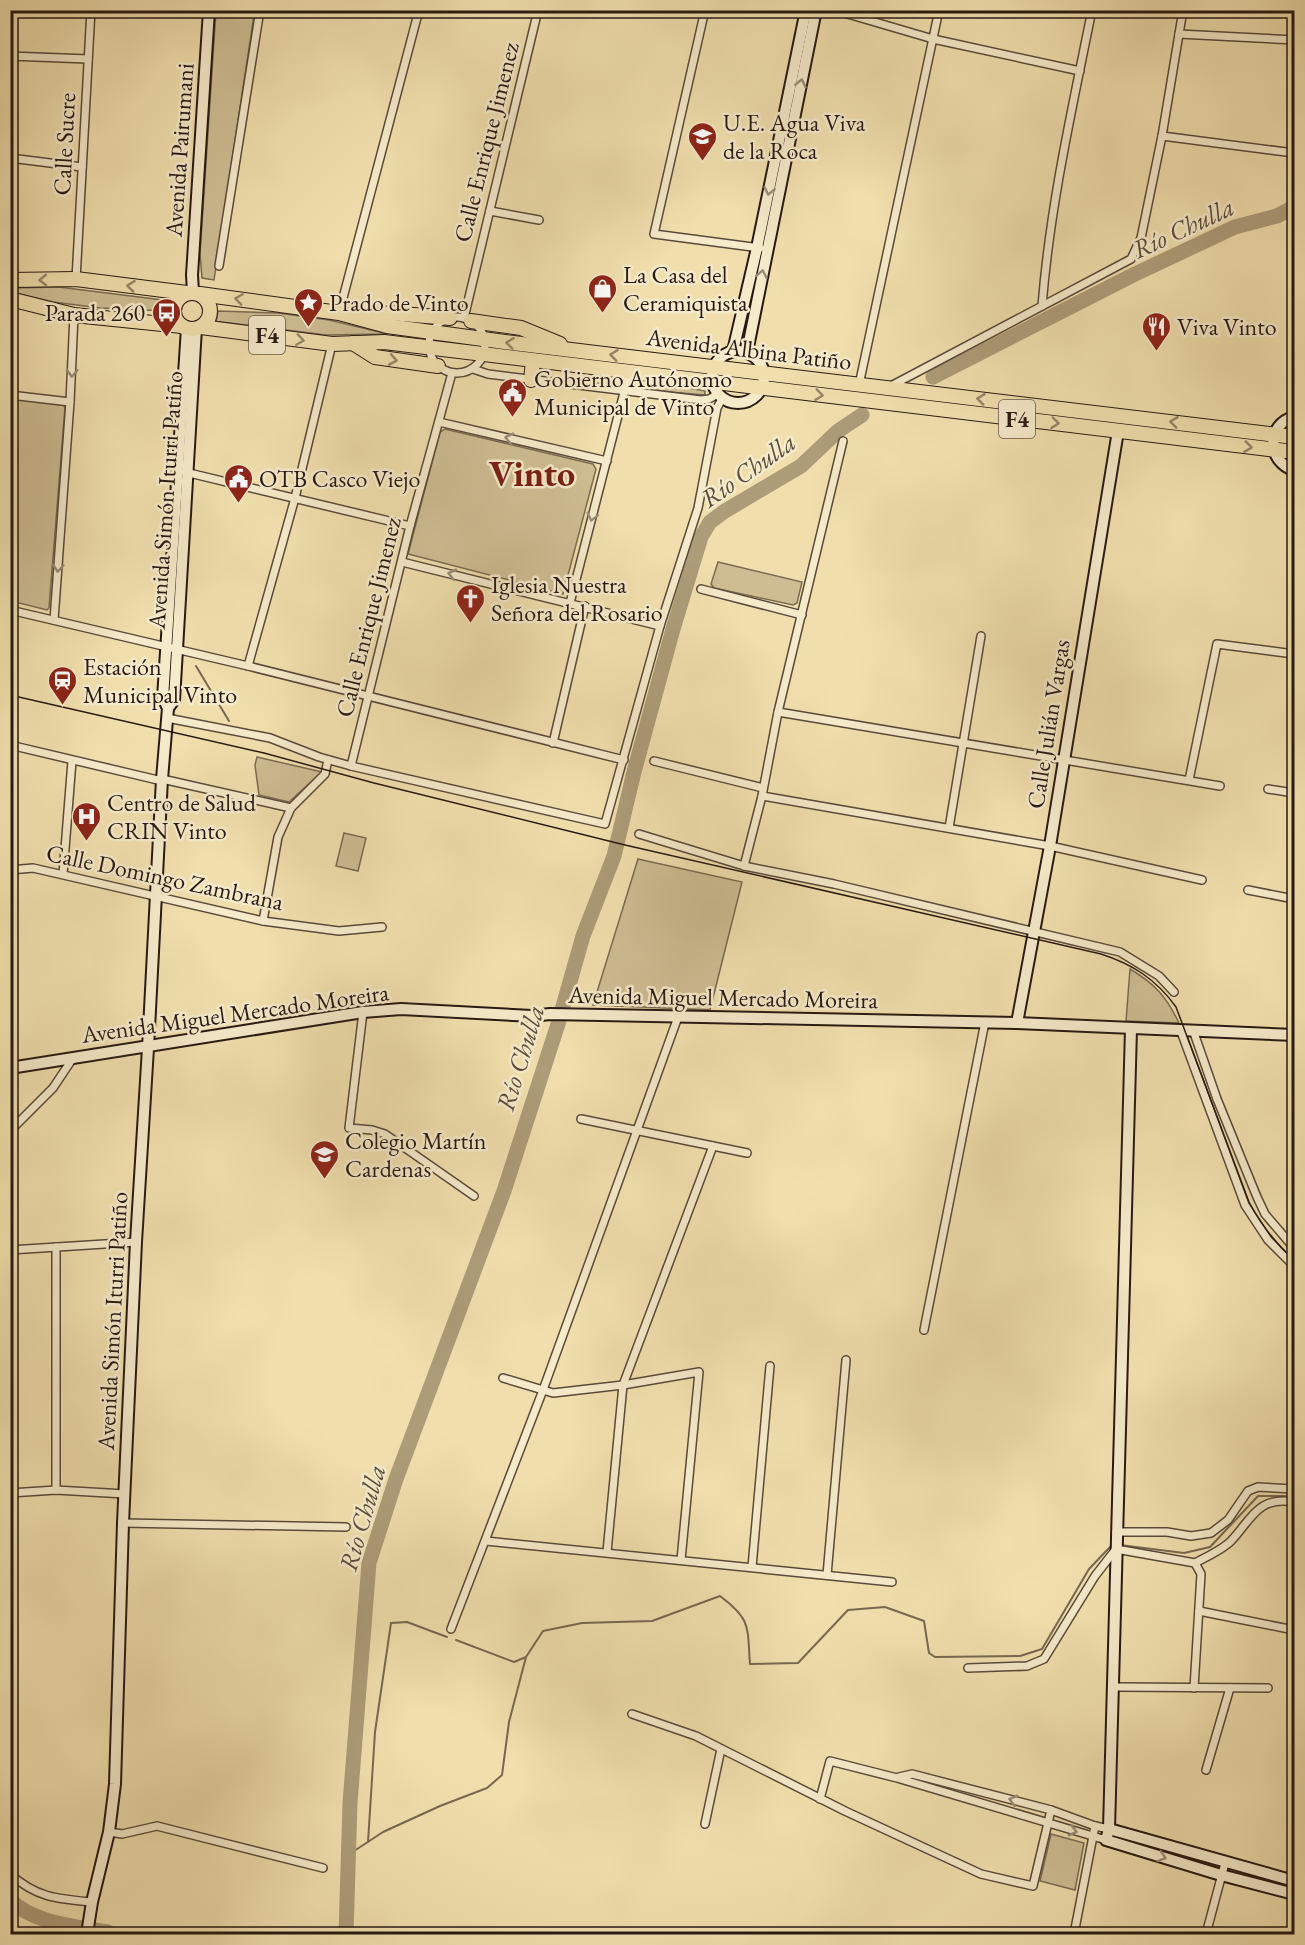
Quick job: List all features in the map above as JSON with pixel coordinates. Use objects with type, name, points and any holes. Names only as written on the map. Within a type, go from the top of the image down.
[{"type":"highway","name":"Avenida Albina Patiño","points":[[10,280],[76,279],[194,293],[339,313],[387,326],[483,339],[1294,437]]},
{"type":"highway","points":[[194,293],[208,301],[210,310],[208,320],[192,327],[176,319],[174,310],[176,302],[194,293]]},
{"type":"highway","name":"Avenida Albina Patiño","points":[[10,299],[74,315],[332,344],[384,342],[629,372],[718,391],[761,388],[1294,452]]},
{"type":"highway","points":[[359,318],[390,312],[461,319],[521,328],[579,351]]},
{"type":"highway","points":[[353,343],[375,357],[438,366]]},
{"type":"highway","points":[[531,380],[533,361]]},
{"type":"main road","name":"Avenida Pairumani","points":[[194,293],[192,275],[209,10]]},
{"type":"main road","points":[[747,352],[762,248],[806,10]]},
{"type":"main road","points":[[733,351],[762,248],[816,10]]},
{"type":"main road","name":"Avenida Simón Iturri Patiño","points":[[87,1935],[91,1907],[109,1832],[115,1784],[123,1523],[136,1242],[167,713],[163,698],[172,649],[192,327]]},
{"type":"main road","points":[[718,391],[714,367],[722,356],[733,351],[747,352],[758,360],[764,373],[761,388]]},
{"type":"main road","points":[[1294,417],[1283,422],[1274,434],[1273,450],[1284,465],[1294,470]]},
{"type":"main road","name":"Calle Julián Vargas","points":[[1017,1023],[1050,846],[1118,431]]},
{"type":"main road","name":"Avenida Miguel Mercado Moreira","points":[[10,1068],[148,1048],[363,1012],[401,1009],[532,1016],[986,1022],[1294,1035]]},
{"type":"main road","points":[[1131,1029],[1114,1688],[1109,1829],[1106,1840],[1221,1875],[1294,1894]]},
{"type":"main road","points":[[1109,1829],[1294,1881]]},
{"type":"street","name":"Calle Sucre","points":[[76,279],[91,10]]},
{"type":"street","points":[[219,266],[260,10]]},
{"type":"street","points":[[339,313],[419,10]]},
{"type":"street","name":"Calle Enrique Jimenez","points":[[461,319],[490,211],[538,10]]},
{"type":"street","points":[[705,10],[654,234],[762,248]]},
{"type":"street","points":[[834,10],[933,39],[1080,71]]},
{"type":"street","points":[[859,385],[939,10]]},
{"type":"street","points":[[1042,306],[1053,205],[1092,10]]},
{"type":"street","points":[[887,388],[1131,259],[1141,238],[1162,136],[1183,10]]},
{"type":"street","points":[[1179,34],[1294,40]]},
{"type":"street","points":[[10,56],[88,59]]},
{"type":"street","points":[[1162,136],[1294,153]]},
{"type":"street","points":[[10,158],[82,167]]},
{"type":"street","points":[[490,211],[539,220]]},
{"type":"street","points":[[54,620],[74,315]]},
{"type":"street","points":[[461,319],[482,331],[483,355],[473,369],[452,373],[438,366],[431,357],[429,348],[433,332],[438,326],[461,319]]},
{"type":"street","points":[[248,666],[295,498],[332,344]]},
{"type":"street","points":[[473,369],[488,374],[531,380],[701,400],[709,399],[718,391]]},
{"type":"street","points":[[570,603],[629,372]]},
{"type":"street","name":"Calle Enrique Jimenez","points":[[351,766],[410,526],[452,373]]},
{"type":"street","points":[[167,713],[270,738],[328,760],[351,766],[605,824],[660,626],[698,508],[717,408],[718,391]]},
{"type":"street","points":[[10,395],[70,402]]},
{"type":"street","points":[[439,422],[607,461]]},
{"type":"street","points":[[744,866],[778,712],[843,441]]},
{"type":"street","points":[[183,471],[410,526]]},
{"type":"street","points":[[402,562],[660,626]]},
{"type":"street","points":[[701,589],[802,615]]},
{"type":"street","points":[[553,743],[585,606]]},
{"type":"street","points":[[10,610],[248,666],[624,760]]},
{"type":"street","points":[[949,828],[981,636]]},
{"type":"street","points":[[1189,780],[1217,644],[1294,654]]},
{"type":"street","points":[[778,712],[1220,786]]},
{"type":"street","points":[[10,745],[72,761],[291,808]]},
{"type":"street","points":[[263,921],[278,837],[291,808],[325,774],[328,760]]},
{"type":"street","points":[[63,874],[72,761]]},
{"type":"street","points":[[654,761],[762,792],[1050,846],[1202,880]]},
{"type":"street","points":[[1268,789],[1294,793]]},
{"type":"street","points":[[639,834],[744,866],[834,884],[1120,952],[1159,976],[1174,992]]},
{"type":"street","name":"Calle Domingo Zambrana","points":[[10,870],[33,868],[63,874],[263,921],[339,931],[382,927]]},
{"type":"street","points":[[1248,890],[1294,899]]},
{"type":"street","points":[[363,1012],[349,1128],[385,1134],[474,1196]]},
{"type":"street","points":[[451,1629],[543,1390],[678,1017]]},
{"type":"street","points":[[924,1330],[986,1022]]},
{"type":"street","points":[[1180,1029],[1245,1205],[1268,1240],[1294,1266]]},
{"type":"street","points":[[1193,1030],[1217,1099],[1257,1197],[1265,1214],[1294,1248]]},
{"type":"street","points":[[10,1131],[53,1088],[73,1058]]},
{"type":"street","points":[[580,1119],[747,1153]]},
{"type":"street","points":[[607,1552],[623,1385],[713,1146]]},
{"type":"street","points":[[10,1250],[136,1242]]},
{"type":"street","points":[[56,1247],[56,1490]]},
{"type":"street","points":[[827,1575],[846,1360]]},
{"type":"street","points":[[752,1567],[770,1365]]},
{"type":"street","points":[[503,1378],[554,1393],[623,1385],[699,1372],[681,1560]]},
{"type":"street","points":[[968,1668],[1027,1666],[1044,1659],[1117,1543],[1167,1532],[1191,1536],[1211,1533],[1228,1520],[1248,1491],[1258,1487],[1294,1489]]},
{"type":"street","points":[[10,1493],[56,1490],[125,1494]]},
{"type":"street","points":[[1117,1543],[1195,1563],[1230,1542],[1255,1511],[1270,1503],[1294,1502]]},
{"type":"street","points":[[123,1523],[346,1527]]},
{"type":"street","points":[[486,1540],[892,1582]]},
{"type":"street","points":[[1194,1688],[1201,1574],[1195,1563]]},
{"type":"street","points":[[1199,1611],[1294,1630]]},
{"type":"street","points":[[1114,1688],[1268,1688]]},
{"type":"street","points":[[1206,1770],[1230,1688]]},
{"type":"street","points":[[632,1714],[696,1736],[820,1799],[981,1874],[1033,1886],[1051,1810]]},
{"type":"street","points":[[705,1824],[721,1749]]},
{"type":"street","points":[[820,1799],[830,1761],[897,1778],[1106,1840]]},
{"type":"street","points":[[897,1778],[912,1774],[1051,1810],[1109,1829]]},
{"type":"street","points":[[109,1832],[122,1834],[157,1826],[323,1868]]},
{"type":"street","points":[[1074,1935],[1095,1826]]},
{"type":"street","points":[[1206,1935],[1225,1863]]},
{"type":"street","points":[[10,1874],[20,1883],[45,1896],[91,1907]]},
{"type":"shaded area","points":[[216,11],[254,15],[214,280],[202,278],[200,254]]},
{"type":"shaded area","points":[[59,287],[163,300],[167,301],[166,311],[100,308],[53,302],[11,292],[11,288]]},
{"type":"shaded area","name":"Prado de Vinto","points":[[218,311],[278,313],[329,320],[388,334],[326,335],[216,322]]},
{"type":"shaded area","points":[[632,386],[689,388],[705,391],[705,395],[634,389]]},
{"type":"shaded area","points":[[11,398],[65,407],[49,608],[47,610],[11,601]]},
{"type":"shaded area","points":[[445,429],[593,464],[596,469],[563,594],[408,554],[440,432]]},
{"type":"shaded area","points":[[718,562],[802,582],[797,603],[793,605],[714,588],[711,584]]},
{"type":"shaded area","points":[[257,757],[322,772],[289,802],[259,795],[255,765]]},
{"type":"shaded area","points":[[344,833],[366,838],[358,871],[336,866]]},
{"type":"shaded area","points":[[638,859],[742,882],[710,1010],[593,1005]]},
{"type":"shaded area","points":[[1130,969],[1159,992],[1179,1023],[1126,1021]]},
{"type":"shaded area","points":[[1051,1834],[1084,1843],[1075,1890],[1040,1881]]},
{"type":"waterway","name":"Río Chulla","points":[[933,377],[1133,275],[1235,227],[1277,216],[1294,207]]},
{"type":"waterway","name":"Río Chulla","points":[[346,1934],[350,1803],[369,1563],[396,1479],[504,1191],[558,1024],[583,936],[614,856],[634,772],[701,537],[710,522],[801,466],[838,431],[862,415]]},
{"type":"waterway","points":[[196,666],[229,721]]},
{"type":"waterway","points":[[1120,1545],[1184,1553],[1210,1547],[1258,1496],[1294,1496]]},
{"type":"waterway","points":[[456,1640],[514,1662],[526,1657],[543,1631],[582,1623],[652,1621],[720,1596],[743,1618],[748,1633],[750,1664],[798,1663],[848,1610],[885,1607],[924,1621],[929,1653],[935,1657],[1020,1656],[1042,1649],[1089,1569],[1114,1545]]},
{"type":"waterway","points":[[368,1842],[375,1732],[391,1623],[407,1622],[447,1637]]},
{"type":"waterway","points":[[348,1855],[383,1832],[487,1788],[502,1775],[509,1722],[526,1657]]},
{"type":"waterway","points":[[10,1900],[20,1908],[43,1919],[111,1934]]},
{"type":"tram line","points":[[10,695],[264,753],[374,783],[625,845],[1101,954],[1123,963],[1152,981],[1176,1007],[1249,1202],[1269,1233],[1294,1260]]},
{"type":"place","name":"U.E. Agua Viva de la Roca","points":[[702,162]]},
{"type":"place","name":"La Casa del Ceramiquista","points":[[602,314]]},
{"type":"place","name":"Prado de Vinto","points":[[308,328]]},
{"type":"place","name":"Parada 260","points":[[166,338]]},
{"type":"place","name":"Viva Vinto","points":[[1156,352]]},
{"type":"place","name":"Gobierno Autónomo Municipal de Vinto","points":[[513,418]]},
{"type":"place","name":"OTB Casco Viejo","points":[[238,504]]},
{"type":"place","name":"Iglesia Nuestra Señora del Rosario","points":[[470,624]]},
{"type":"place","name":"Estación Municipal Vinto","points":[[62,706]]},
{"type":"place","name":"Centro de Salud CRIN Vinto","points":[[86,842]]},
{"type":"place","name":"Colegio Martín Cardenas","points":[[324,1180]]},
{"type":"district","name":"Vinto","points":[[532,473]]}]
